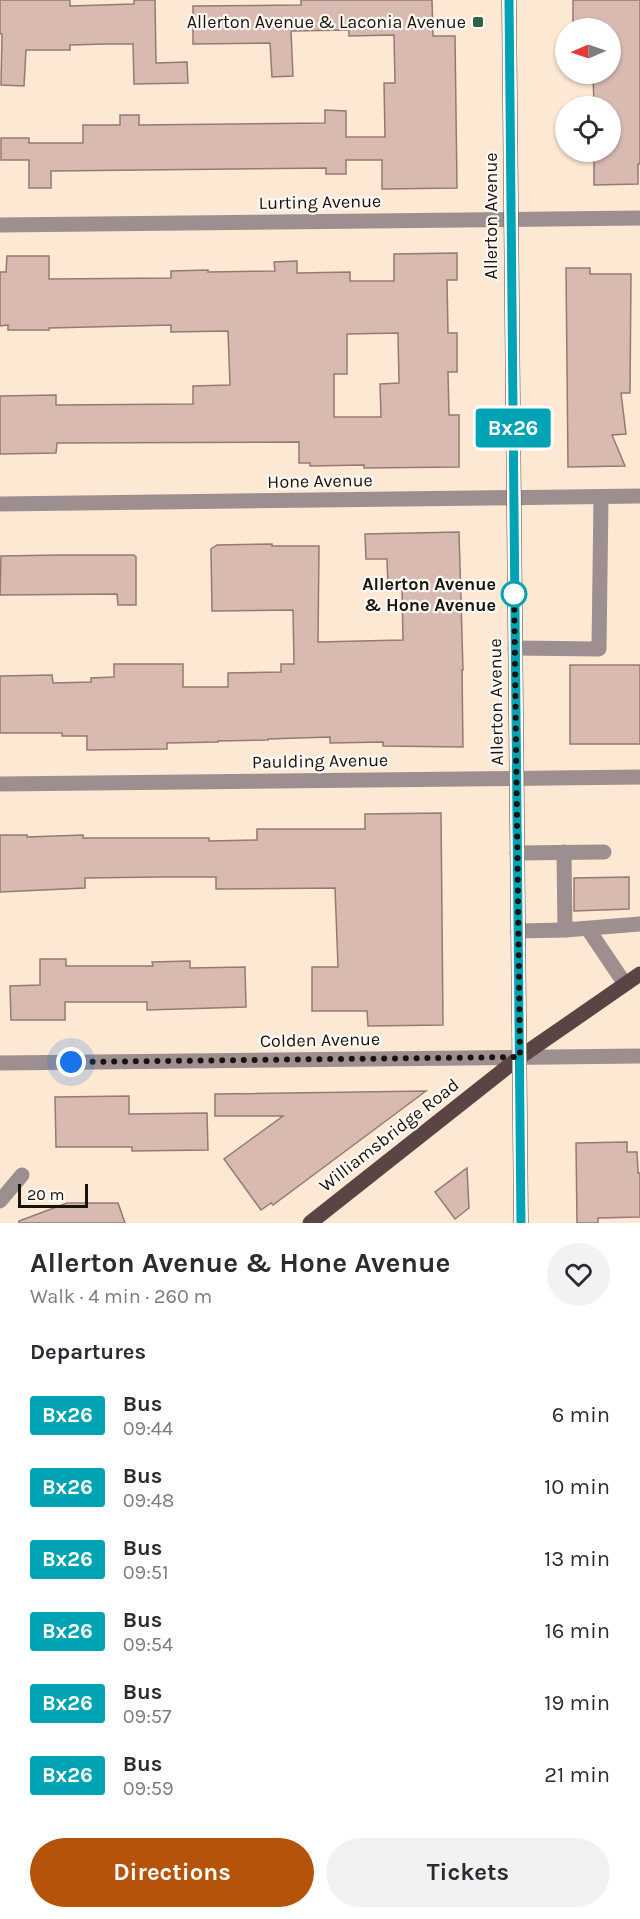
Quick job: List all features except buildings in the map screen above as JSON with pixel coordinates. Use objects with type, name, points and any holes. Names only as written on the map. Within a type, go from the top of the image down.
[{"type":"main road","name":"Allerton Avenue","points":[[509,0],[521,1223]]},
{"type":"main road","name":"Williamsbridge Road","points":[[309,1223],[520,1057],[640,974]]},
{"type":"street","name":"Lurting Avenue","points":[[0,225],[640,218]]},
{"type":"street","name":"Hone Avenue","points":[[0,504],[640,496]]},
{"type":"street","points":[[515,648],[599,649],[601,497]]},
{"type":"street","name":"Paulding Avenue","points":[[0,784],[640,777]]},
{"type":"street","points":[[564,852],[565,930]]},
{"type":"street","points":[[517,853],[604,852]]},
{"type":"street","points":[[518,932],[640,924]]},
{"type":"street","points":[[588,929],[625,984]]},
{"type":"street","name":"Colden Avenue","points":[[0,1063],[640,1056]]},
{"type":"street","points":[[0,1201],[22,1175]]},
{"type":"bus line","name":"Bx26","points":[[509,0],[521,1223]]},
{"type":"place","name":"Allerton Avenue & Laconia Avenue","points":[[478,22]]},
{"type":"place","name":"Allerton Avenue & Hone Avenue","points":[[514,594]]},
{"type":"route","points":[[71,1062],[520,1057],[514,584],[514,594]]}]
